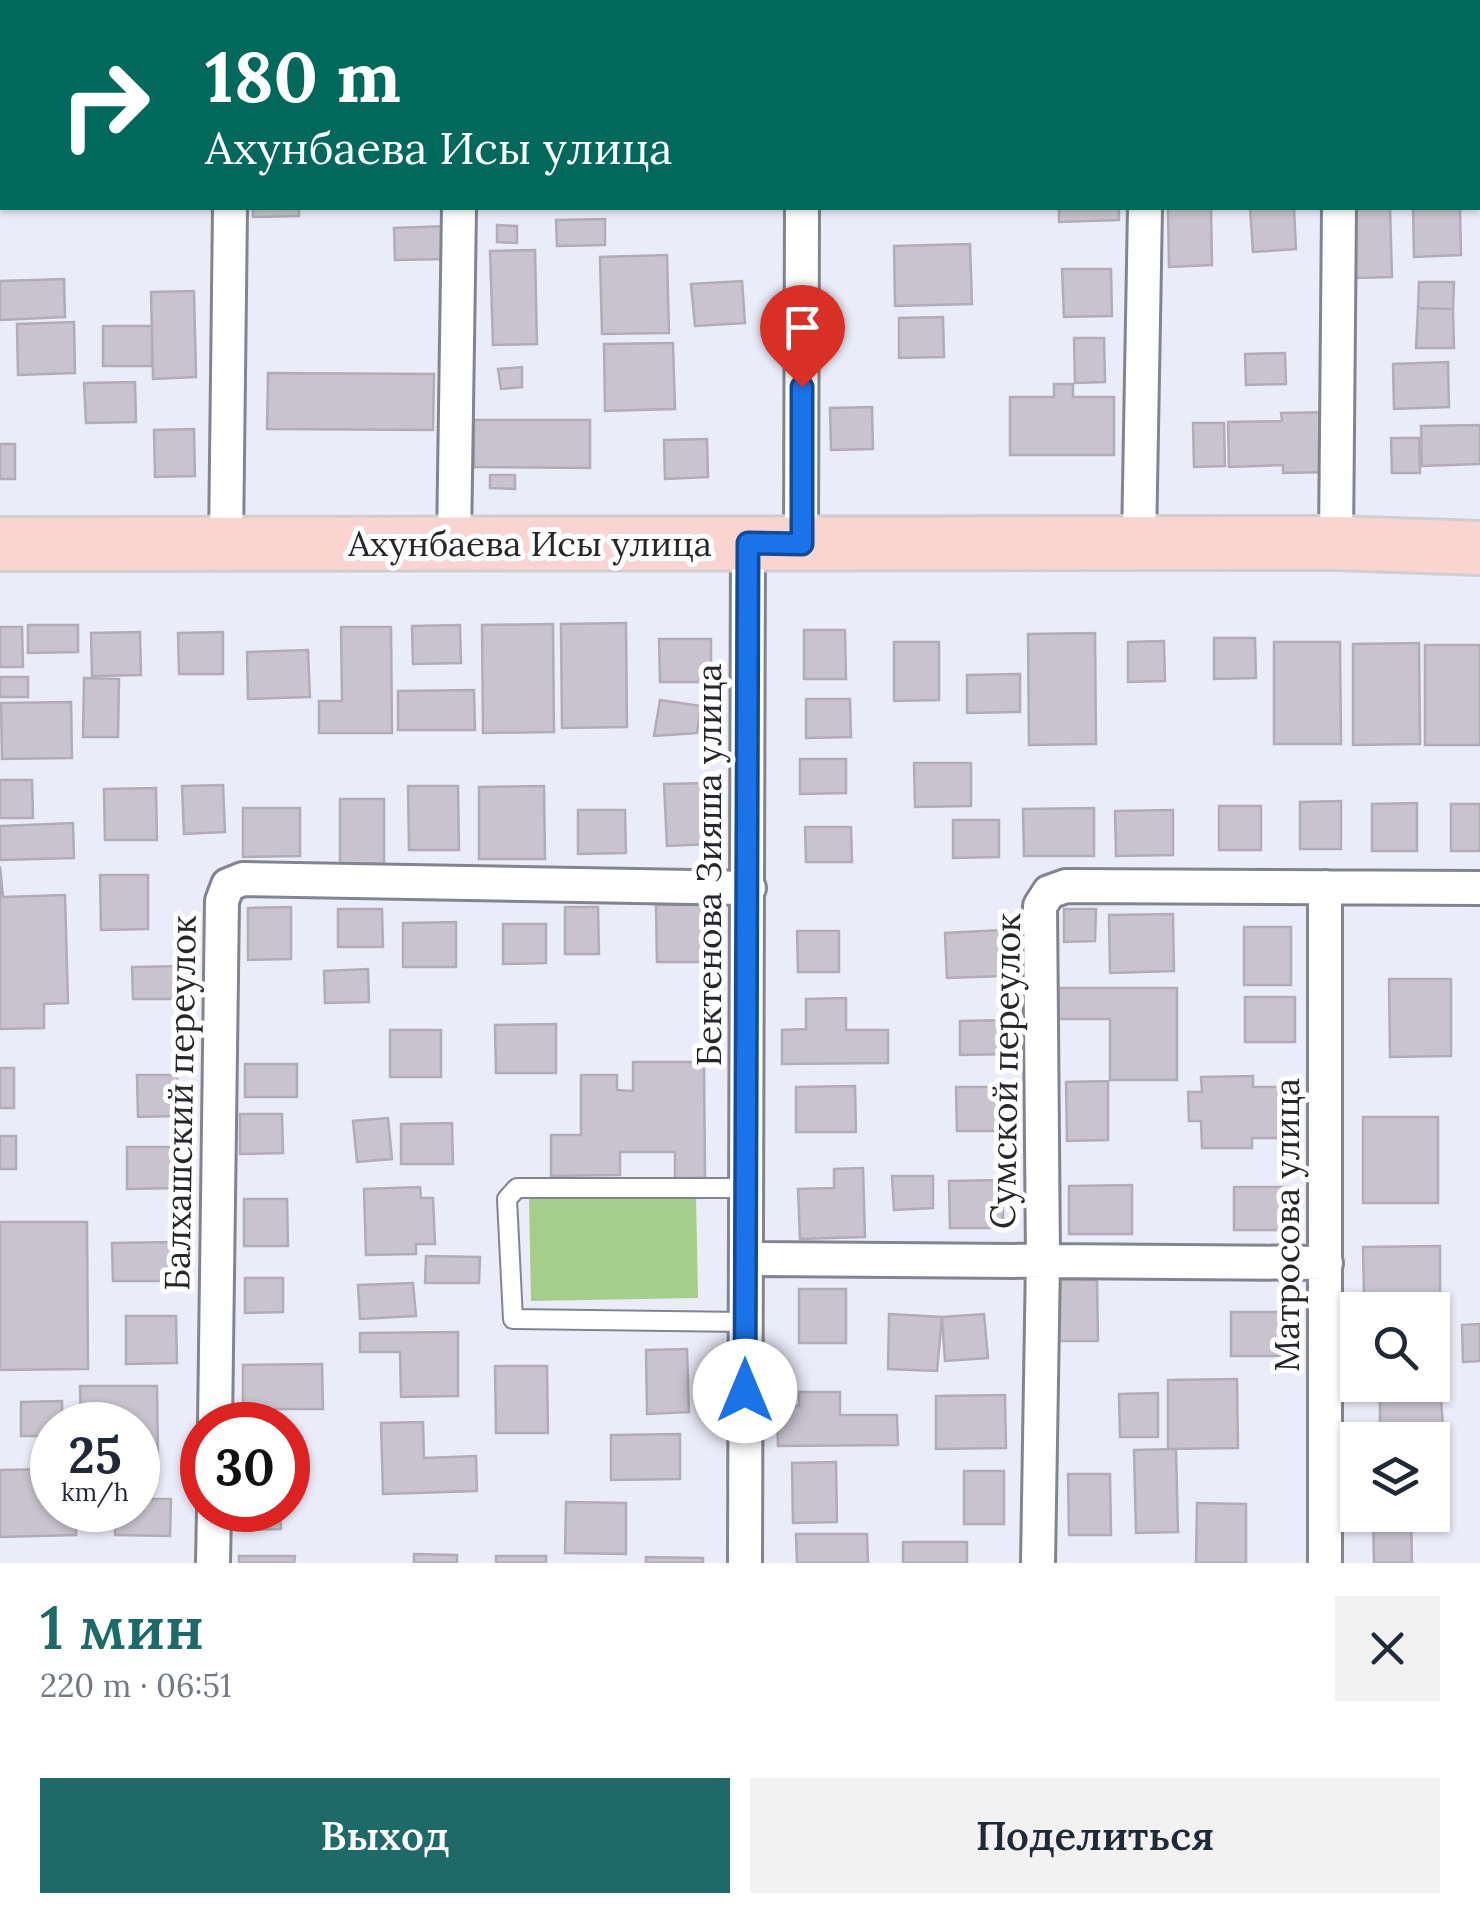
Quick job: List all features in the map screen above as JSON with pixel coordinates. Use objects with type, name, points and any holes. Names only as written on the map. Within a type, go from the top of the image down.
[{"type":"main road","name":"Ахунбаева Исы улица","points":[[0,544],[1336,543],[1480,548]]},
{"type":"street","points":[[226,544],[230,210]]},
{"type":"street","points":[[454,543],[459,210]]},
{"type":"street","points":[[802,210],[802,544]]},
{"type":"street","points":[[1139,544],[1144,210]]},
{"type":"street","points":[[1336,543],[1339,210]]},
{"type":"street","name":"Бектенова Зияша улица","points":[[745,1563],[748,543]]},
{"type":"street","name":"Балхашский переулок","points":[[215,1402],[222,901],[228,885],[244,879],[749,888]]},
{"type":"street","name":"Сумской переулок","points":[[1038,1563],[1043,1260],[1040,906],[1049,892],[1066,886],[1480,888]]},
{"type":"street","name":"Матросова улица","points":[[1324,1563],[1326,887]]},
{"type":"street","points":[[746,1259],[1326,1263]]},
{"type":"street","points":[[213,1563],[214,1532]]},
{"type":"lane","points":[[745,1322],[513,1319],[507,1199],[517,1188],[746,1188]]},
{"type":"green space","points":[[696,1196],[698,1298],[531,1301],[529,1199]]},
{"type":"building","points":[[253,210],[299,210],[299,216],[253,217]]},
{"type":"building","points":[[1059,210],[1119,210],[1119,220],[1059,222]]},
{"type":"building","points":[[1168,210],[1211,210],[1212,265],[1169,267]]},
{"type":"building","points":[[1250,210],[1294,210],[1296,249],[1253,252]]},
{"type":"building","points":[[1352,210],[1390,210],[1392,277],[1354,278]]},
{"type":"building","points":[[1413,210],[1460,210],[1461,255],[1414,257]]},
{"type":"building","points":[[605,219],[605,245],[557,246],[556,220]]},
{"type":"building","points":[[497,225],[517,226],[517,243],[497,242]]},
{"type":"building","points":[[447,226],[448,259],[395,260],[394,228]]},
{"type":"building","points":[[970,244],[972,304],[895,306],[894,246]]},
{"type":"building","points":[[535,250],[537,344],[493,345],[490,251]]},
{"type":"building","points":[[667,255],[669,333],[602,334],[600,257]]},
{"type":"building","points":[[1062,269],[1111,269],[1112,316],[1064,317]]},
{"type":"building","points":[[64,279],[65,317],[0,320],[0,281]]},
{"type":"building","points":[[742,281],[745,323],[695,326],[691,284]]},
{"type":"building","points":[[1419,282],[1454,282],[1453,309],[1418,308]]},
{"type":"building","points":[[194,291],[196,377],[153,379],[151,292]]},
{"type":"building","points":[[1418,308],[1453,309],[1454,348],[1416,348]]},
{"type":"building","points":[[943,317],[944,357],[899,358],[899,318]]},
{"type":"building","points":[[74,322],[75,373],[18,375],[17,324]]},
{"type":"building","points":[[103,326],[152,326],[152,366],[103,366]]},
{"type":"building","points":[[1074,338],[1104,338],[1105,382],[1075,383]]},
{"type":"building","points":[[673,343],[675,409],[605,411],[604,344]]},
{"type":"building","points":[[1285,353],[1286,384],[1246,385],[1245,354]]},
{"type":"building","points":[[1448,362],[1449,407],[1394,409],[1393,364]]},
{"type":"building","points":[[522,367],[522,387],[501,389],[498,369]]},
{"type":"building","points":[[268,373],[434,374],[433,430],[267,429]]},
{"type":"building","points":[[135,382],[136,422],[86,423],[84,383]]},
{"type":"building","points":[[1054,384],[1073,384],[1073,397],[1114,397],[1114,455],[1010,455],[1010,397],[1054,397]]},
{"type":"building","points":[[872,407],[873,449],[831,450],[830,408]]},
{"type":"building","points":[[1332,412],[1333,472],[1283,473],[1283,465],[1229,467],[1228,422],[1282,421],[1281,413]]},
{"type":"building","points":[[474,420],[590,420],[590,468],[474,467]]},
{"type":"building","points":[[1193,423],[1224,423],[1225,466],[1194,467]]},
{"type":"building","points":[[1480,425],[1480,464],[1422,466],[1421,426]]},
{"type":"building","points":[[194,429],[195,476],[155,477],[154,430]]},
{"type":"building","points":[[1391,438],[1419,438],[1420,473],[1392,473]]},
{"type":"building","points":[[707,439],[708,477],[665,479],[664,440]]},
{"type":"building","points":[[0,444],[15,444],[15,479],[0,479]]},
{"type":"building","points":[[490,475],[515,475],[515,489],[490,488]]},
{"type":"building","points":[[626,623],[627,727],[562,728],[561,624]]},
{"type":"building","points":[[553,624],[554,732],[483,733],[482,625]]},
{"type":"building","points":[[28,625],[78,625],[78,652],[28,653]]},
{"type":"building","points":[[460,625],[461,663],[413,664],[412,626]]},
{"type":"building","points":[[0,627],[22,627],[23,667],[0,667]]},
{"type":"building","points":[[341,627],[391,627],[392,733],[319,733],[319,701],[342,701]]},
{"type":"building","points":[[804,630],[845,630],[846,679],[804,679]]},
{"type":"building","points":[[140,632],[141,675],[92,676],[91,633]]},
{"type":"building","points":[[223,632],[223,674],[179,674],[178,633]]},
{"type":"building","points":[[1095,633],[1096,744],[1029,745],[1028,634]]},
{"type":"building","points":[[1214,638],[1255,638],[1256,678],[1214,679]]},
{"type":"building","points":[[659,639],[711,639],[711,682],[660,682]]},
{"type":"building","points":[[1164,641],[1165,681],[1128,682],[1128,642]]},
{"type":"building","points":[[894,642],[939,642],[939,700],[894,701]]},
{"type":"building","points":[[1274,642],[1340,642],[1341,744],[1274,744]]},
{"type":"building","points":[[1419,643],[1420,744],[1353,745],[1353,644]]},
{"type":"building","points":[[1425,645],[1480,645],[1480,745],[1425,745]]},
{"type":"building","points":[[308,650],[310,697],[248,699],[247,652]]},
{"type":"building","points":[[1020,674],[1020,712],[967,713],[967,675]]},
{"type":"building","points":[[0,677],[28,677],[28,697],[0,697]]},
{"type":"building","points":[[84,678],[119,679],[118,737],[83,737]]},
{"type":"building","points":[[474,690],[475,730],[398,730],[398,691]]},
{"type":"building","points":[[806,699],[850,699],[851,737],[806,738]]},
{"type":"building","points":[[660,700],[701,706],[697,733],[654,736]]},
{"type":"building","points":[[71,702],[72,758],[2,759],[1,703]]},
{"type":"building","points":[[800,759],[846,759],[846,793],[800,794]]},
{"type":"building","points":[[914,763],[971,763],[971,806],[915,807]]},
{"type":"building","points":[[0,780],[32,780],[33,818],[0,818]]},
{"type":"building","points":[[705,783],[708,844],[667,846],[664,784]]},
{"type":"building","points":[[223,785],[225,832],[184,834],[182,786]]},
{"type":"building","points":[[408,786],[458,786],[459,850],[409,850]]},
{"type":"building","points":[[544,786],[545,859],[479,859],[479,787]]},
{"type":"building","points":[[156,788],[157,840],[105,840],[104,789]]},
{"type":"building","points":[[340,799],[384,799],[384,865],[340,865]]},
{"type":"building","points":[[1341,801],[1341,849],[1300,849],[1300,802]]},
{"type":"building","points":[[1417,803],[1417,851],[1372,851],[1372,804]]},
{"type":"building","points":[[1451,804],[1480,804],[1480,851],[1451,851]]},
{"type":"building","points":[[1219,806],[1261,806],[1261,850],[1219,850]]},
{"type":"building","points":[[243,808],[300,808],[300,856],[243,857]]},
{"type":"building","points":[[1094,808],[1094,856],[1024,856],[1023,809]]},
{"type":"building","points":[[578,810],[625,810],[626,853],[578,854]]},
{"type":"building","points":[[1173,810],[1173,855],[1116,856],[1115,811]]},
{"type":"building","points":[[953,820],[999,820],[999,857],[953,858]]},
{"type":"building","points":[[73,823],[74,858],[0,860],[0,826]]},
{"type":"building","points":[[805,827],[851,827],[852,862],[806,862]]},
{"type":"building","points":[[0,866],[3,897],[65,895],[68,1003],[44,1004],[44,1028],[0,1029]]},
{"type":"building","points":[[100,875],[148,875],[148,929],[101,930]]},
{"type":"building","points":[[656,905],[709,905],[710,962],[657,962]]},
{"type":"building","points":[[291,907],[291,959],[248,960],[248,908]]},
{"type":"building","points":[[565,907],[598,907],[599,954],[565,954]]},
{"type":"building","points":[[338,909],[382,909],[383,947],[338,947]]},
{"type":"building","points":[[1064,909],[1096,909],[1095,941],[1064,942]]},
{"type":"building","points":[[1173,914],[1174,971],[1110,973],[1109,915]]},
{"type":"building","points":[[456,922],[456,967],[403,967],[403,923]]},
{"type":"building","points":[[503,924],[546,924],[546,963],[503,964]]},
{"type":"building","points":[[1244,927],[1291,927],[1291,985],[1244,985]]},
{"type":"building","points":[[1002,930],[1003,976],[947,978],[945,933]]},
{"type":"building","points":[[797,931],[839,931],[839,972],[798,972]]},
{"type":"building","points":[[186,966],[186,999],[133,999],[132,967]]},
{"type":"building","points":[[368,969],[369,1002],[325,1003],[324,971]]},
{"type":"building","points":[[1389,979],[1451,979],[1451,1056],[1390,1057]]},
{"type":"building","points":[[1051,988],[1177,988],[1177,1080],[1110,1080],[1110,1019],[1051,1019]]},
{"type":"building","points":[[1245,997],[1295,997],[1295,1042],[1245,1042]]},
{"type":"building","points":[[846,998],[846,1030],[888,1030],[888,1063],[782,1064],[782,1030],[806,1029],[806,999]]},
{"type":"building","points":[[1010,1020],[1011,1054],[960,1055],[960,1021]]},
{"type":"building","points":[[556,1024],[556,1073],[496,1073],[495,1025]]},
{"type":"building","points":[[390,1030],[441,1030],[441,1077],[390,1077]]},
{"type":"building","points":[[633,1062],[704,1062],[705,1178],[675,1178],[675,1152],[620,1152],[620,1175],[551,1176],[551,1135],[581,1135],[581,1075],[617,1075],[617,1090],[633,1091]]},
{"type":"building","points":[[245,1064],[297,1064],[297,1097],[245,1097]]},
{"type":"building","points":[[0,1068],[14,1068],[14,1108],[0,1108]]},
{"type":"building","points":[[137,1075],[177,1075],[178,1116],[138,1117]]},
{"type":"building","points":[[1253,1076],[1253,1087],[1296,1087],[1297,1138],[1252,1138],[1252,1148],[1202,1148],[1201,1121],[1189,1121],[1188,1092],[1202,1092],[1201,1077]]},
{"type":"building","points":[[1108,1081],[1108,1140],[1067,1141],[1066,1082]]},
{"type":"building","points":[[855,1086],[856,1132],[796,1132],[796,1087]]},
{"type":"building","points":[[956,1087],[1003,1087],[1004,1131],[957,1131]]},
{"type":"building","points":[[240,1114],[282,1114],[283,1153],[240,1154]]},
{"type":"building","points":[[1363,1117],[1438,1117],[1438,1203],[1363,1203]]},
{"type":"building","points":[[388,1118],[392,1159],[357,1162],[353,1121]]},
{"type":"building","points":[[452,1123],[453,1164],[401,1164],[401,1124]]},
{"type":"building","points":[[0,1136],[16,1136],[16,1169],[0,1169]]},
{"type":"building","points":[[127,1147],[179,1147],[180,1188],[127,1189]]},
{"type":"building","points":[[863,1168],[865,1237],[800,1239],[798,1189],[834,1188],[834,1169]]},
{"type":"building","points":[[892,1176],[933,1176],[933,1208],[894,1210]]},
{"type":"building","points":[[1003,1180],[1003,1228],[950,1228],[949,1181]]},
{"type":"building","points":[[1132,1185],[1132,1234],[1069,1234],[1069,1186]]},
{"type":"building","points":[[420,1187],[421,1198],[433,1198],[435,1244],[416,1244],[416,1254],[366,1255],[364,1189]]},
{"type":"building","points":[[1234,1187],[1289,1187],[1289,1230],[1234,1230]]},
{"type":"building","points":[[244,1199],[287,1199],[288,1246],[244,1246]]},
{"type":"building","points":[[0,1222],[87,1222],[88,1369],[0,1370]]},
{"type":"building","points":[[174,1242],[174,1281],[113,1281],[112,1243]]},
{"type":"building","points":[[1440,1246],[1440,1292],[1364,1292],[1363,1247]]},
{"type":"building","points":[[426,1256],[480,1257],[479,1283],[425,1283]]},
{"type":"building","points":[[245,1278],[283,1278],[283,1312],[245,1313]]},
{"type":"building","points":[[1053,1280],[1097,1280],[1098,1341],[1053,1341]]},
{"type":"building","points":[[413,1283],[416,1316],[360,1319],[358,1285]]},
{"type":"building","points":[[799,1289],[846,1289],[846,1343],[799,1343]]},
{"type":"building","points":[[1231,1312],[1286,1312],[1286,1356],[1231,1356]]},
{"type":"building","points":[[889,1314],[942,1317],[937,1371],[888,1369]]},
{"type":"building","points":[[984,1314],[988,1358],[945,1361],[942,1317]]},
{"type":"building","points":[[126,1316],[176,1316],[177,1363],[126,1364]]},
{"type":"building","points":[[1480,1324],[1480,1361],[1463,1362],[1462,1325]]},
{"type":"building","points":[[458,1332],[458,1396],[401,1397],[400,1352],[360,1352],[360,1333]]},
{"type":"building","points":[[687,1349],[689,1412],[647,1414],[646,1350]]},
{"type":"building","points":[[322,1364],[323,1409],[310,1409],[310,1402],[243,1402],[243,1365]]},
{"type":"building","points":[[495,1366],[547,1366],[548,1433],[496,1433]]},
{"type":"building","points":[[1237,1379],[1238,1448],[1168,1449],[1168,1380]]},
{"type":"building","points":[[80,1386],[157,1386],[157,1402],[80,1402]]},
{"type":"building","points":[[799,1392],[840,1392],[840,1415],[897,1415],[898,1445],[778,1446],[777,1406],[799,1406]]},
{"type":"building","points":[[1158,1393],[1158,1437],[1120,1437],[1119,1394]]},
{"type":"building","points":[[1005,1395],[1006,1448],[936,1449],[936,1396]]},
{"type":"building","points":[[62,1401],[30,1402],[30,1436],[21,1436],[21,1402]]},
{"type":"building","points":[[1380,1402],[1441,1402],[1443,1422],[1380,1422]]},
{"type":"building","points":[[423,1422],[424,1458],[476,1456],[477,1491],[383,1494],[381,1423]]},
{"type":"building","points":[[680,1434],[680,1479],[611,1480],[611,1435]]},
{"type":"building","points":[[1176,1449],[1178,1532],[1136,1533],[1134,1450]]},
{"type":"building","points":[[836,1462],[837,1522],[793,1523],[792,1463]]},
{"type":"building","points":[[30,1469],[30,1532],[76,1535],[0,1537],[0,1470]]},
{"type":"building","points":[[964,1471],[1004,1471],[1004,1524],[964,1524]]},
{"type":"building","points":[[1068,1474],[1110,1474],[1111,1535],[1069,1535]]},
{"type":"building","points":[[160,1499],[171,1499],[170,1536],[115,1535],[160,1532]]},
{"type":"building","points":[[566,1502],[626,1503],[626,1554],[565,1553]]},
{"type":"building","points":[[1197,1503],[1246,1504],[1246,1563],[1196,1563]]},
{"type":"building","points":[[1373,1532],[1411,1532],[1412,1563],[1374,1563]]},
{"type":"building","points":[[796,1534],[867,1534],[868,1563],[797,1563]]},
{"type":"building","points":[[903,1542],[967,1542],[967,1563],[903,1563]]},
{"type":"building","points":[[414,1554],[457,1555],[457,1563],[414,1563]]},
{"type":"building","points":[[239,1556],[295,1556],[294,1563],[239,1563]]},
{"type":"building","points":[[496,1556],[546,1556],[546,1563],[496,1563]]},
{"type":"building","points":[[646,1557],[703,1558],[703,1563],[646,1563]]},
{"type":"route","points":[[745,1391],[748,543],[802,544],[802,387]]}]
